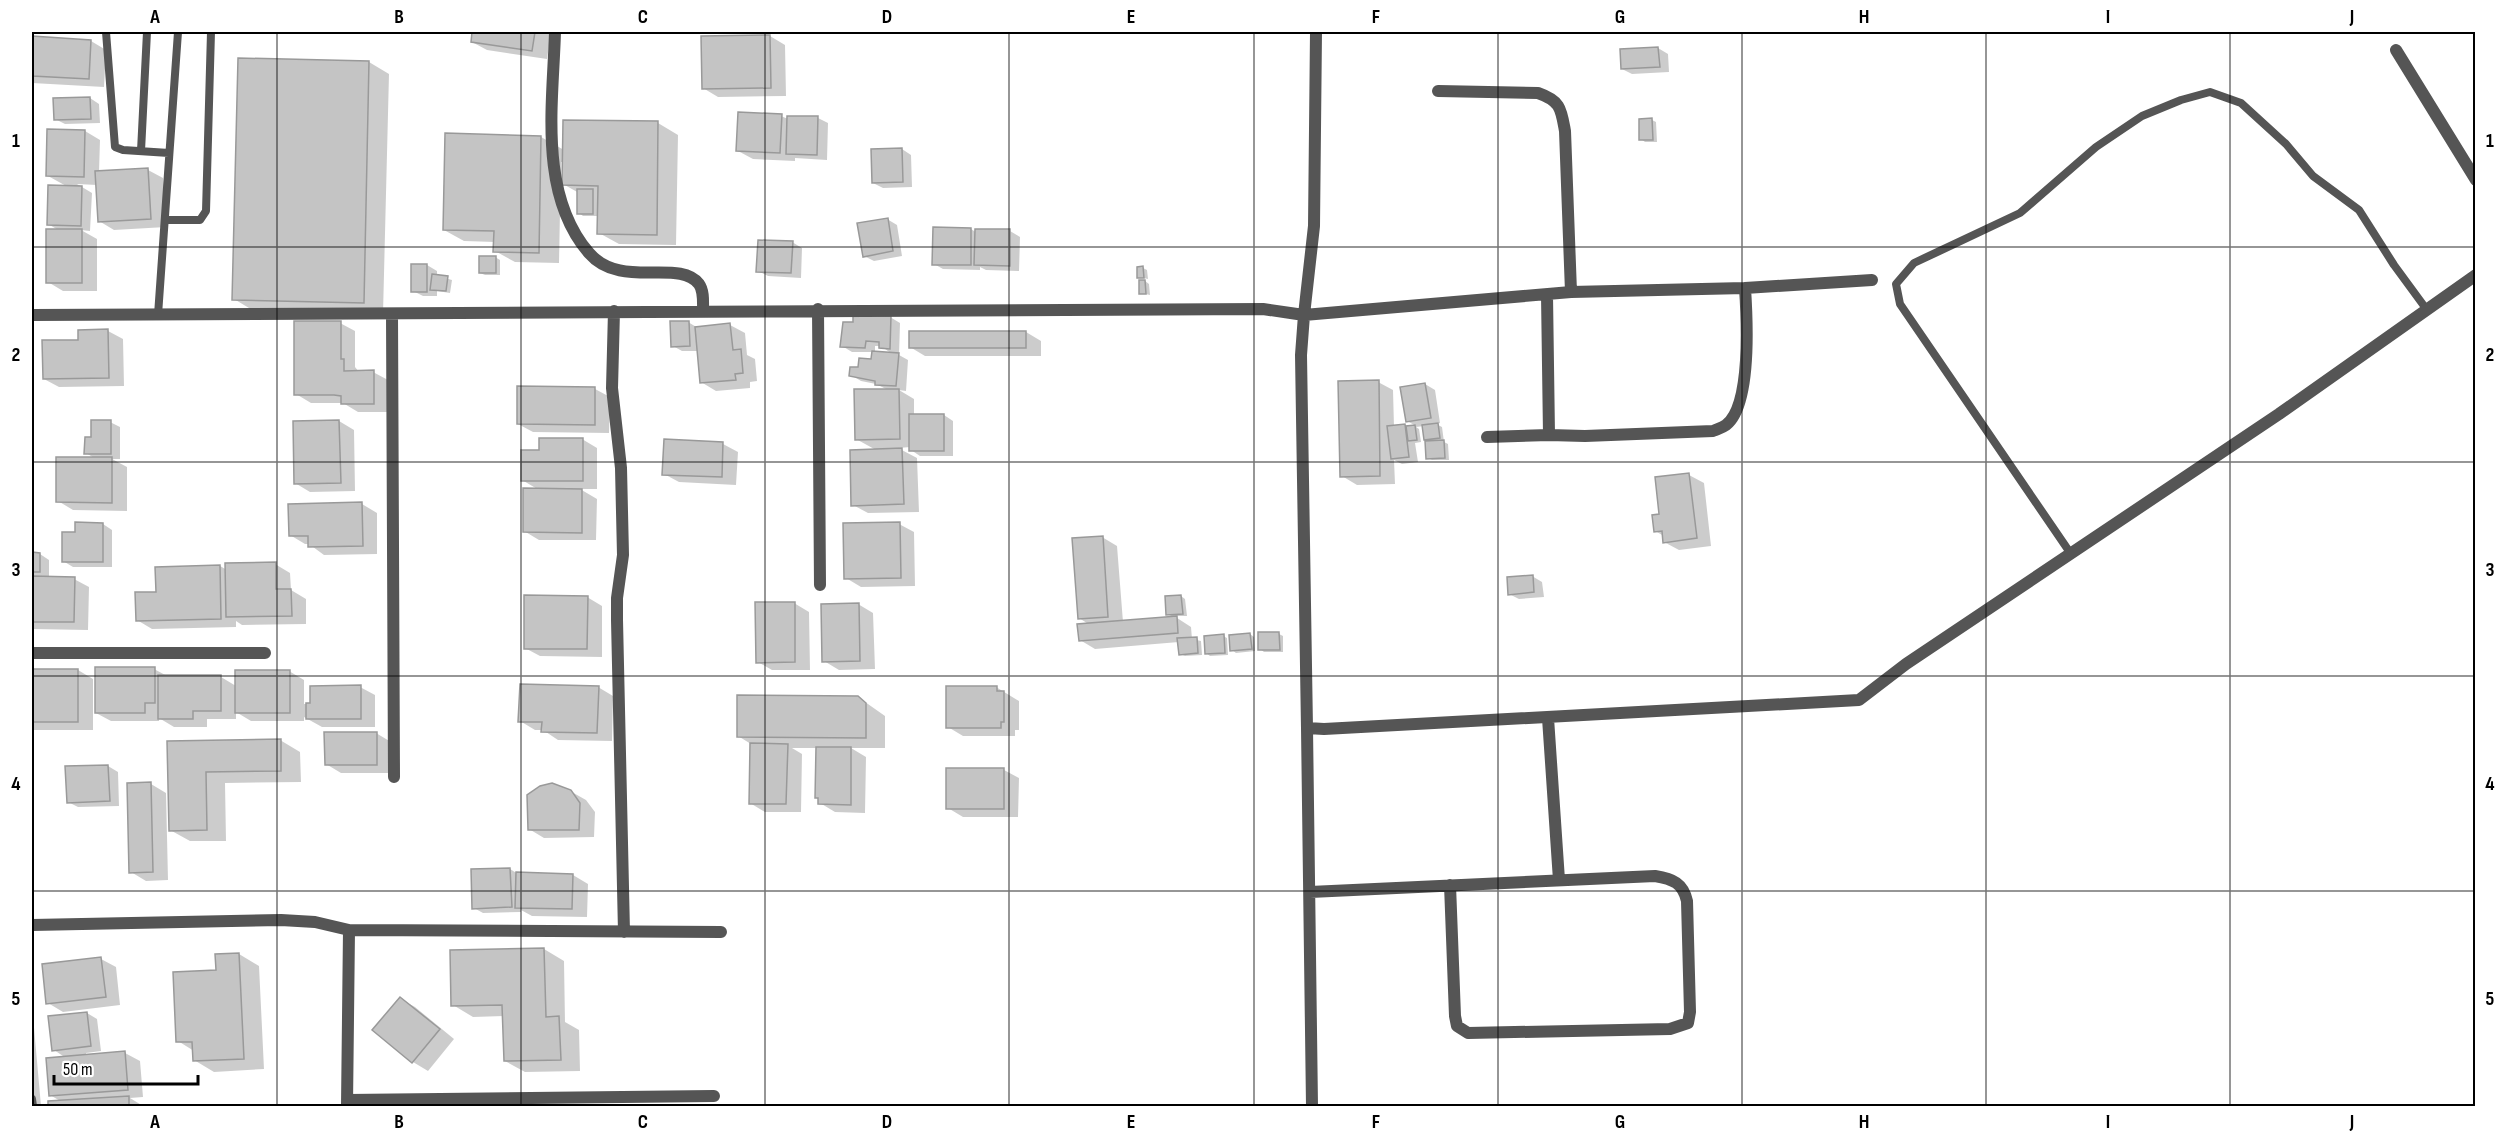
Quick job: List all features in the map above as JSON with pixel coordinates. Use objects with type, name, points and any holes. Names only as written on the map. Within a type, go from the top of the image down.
[{"type":"street","points":[[555,32],[555,177],[563,206],[574,230],[589,254],[605,267],[619,272],[686,274],[698,283],[702,291],[703,310]]},
{"type":"street","points":[[1312,1107],[1301,355],[1314,226],[1316,32]]},
{"type":"street","points":[[2396,50],[2475,180]]},
{"type":"street","points":[[1438,91],[1538,93],[1554,99],[1562,114],[1565,131],[1571,292]]},
{"type":"street","points":[[1307,728],[1548,718],[1859,700],[1906,664],[2279,414],[2475,275]]},
{"type":"street","points":[[32,315],[818,309],[1263,309],[1304,315],[1547,296],[1571,292],[1745,288],[1872,280]]},
{"type":"street","points":[[1487,437],[1713,431],[1727,424],[1736,411],[1746,369],[1748,344],[1745,288]]},
{"type":"street","points":[[1547,296],[1549,435]]},
{"type":"street","points":[[818,309],[820,585]]},
{"type":"street","points":[[614,311],[612,388],[621,468],[623,555],[617,598],[617,620],[624,932]]},
{"type":"street","points":[[392,314],[394,777]]},
{"type":"street","points":[[32,653],[265,653]]},
{"type":"street","points":[[1548,718],[1559,880]]},
{"type":"street","points":[[1310,892],[1450,885],[1655,876],[1671,879],[1679,884],[1687,901],[1690,1012],[1688,1023],[1670,1029],[1468,1033],[1457,1026],[1455,1016],[1450,885]]},
{"type":"street","points":[[32,925],[281,920],[315,922],[349,930],[721,932]]},
{"type":"street","points":[[349,930],[347,1103],[714,1096]]},
{"type":"lane","points":[[106,32],[115,147],[123,150],[169,153]]},
{"type":"lane","points":[[141,151],[147,32]]},
{"type":"lane","points":[[158,315],[178,32]]},
{"type":"lane","points":[[165,220],[200,220],[206,211],[211,32]]},
{"type":"lane","points":[[2071,554],[1900,304],[1896,284],[1914,263],[2020,213],[2096,147],[2142,116],[2181,100],[2210,92],[2241,103],[2286,144],[2313,176],[2359,210],[2394,265],[2427,310]]},
{"type":"lane","points":[[32,1099],[33,1107]]},
{"type":"building","points":[[472,32],[535,32],[532,51],[471,42]]},
{"type":"building","points":[[770,35],[771,88],[702,89],[701,36]]},
{"type":"building","points":[[32,36],[91,40],[89,79],[32,76]]},
{"type":"building","points":[[1658,47],[1660,67],[1621,69],[1620,49]]},
{"type":"building","points":[[238,58],[369,61],[364,303],[232,300]]},
{"type":"building","points":[[90,97],[91,119],[54,120],[53,98]]},
{"type":"building","points":[[738,112],[782,114],[780,153],[736,151]]},
{"type":"building","points":[[787,116],[818,116],[817,155],[786,154]]},
{"type":"building","points":[[1652,118],[1653,140],[1639,140],[1639,119]]},
{"type":"building","points":[[563,120],[658,121],[657,235],[597,234],[598,186],[562,185]]},
{"type":"building","points":[[47,129],[85,130],[84,177],[46,176]]},
{"type":"building","points":[[445,133],[541,136],[539,253],[493,252],[494,231],[443,230]]},
{"type":"building","points":[[902,148],[903,182],[872,183],[871,149]]},
{"type":"building","points":[[148,168],[151,219],[98,222],[95,171]]},
{"type":"building","points":[[48,185],[82,186],[81,226],[47,225]]},
{"type":"building","points":[[577,189],[593,189],[593,214],[577,214]]},
{"type":"building","points":[[888,218],[893,251],[863,257],[857,223]]},
{"type":"building","points":[[933,227],[971,228],[971,265],[932,265]]},
{"type":"building","points":[[46,229],[82,229],[82,283],[46,283]]},
{"type":"building","points":[[975,229],[1010,229],[1010,266],[974,265]]},
{"type":"building","points":[[758,240],[793,241],[791,273],[756,272]]},
{"type":"building","points":[[479,256],[496,256],[496,273],[479,273]]},
{"type":"building","points":[[411,264],[427,264],[427,292],[411,292]]},
{"type":"building","points":[[1143,266],[1144,278],[1137,278],[1137,267]]},
{"type":"building","points":[[432,274],[448,276],[446,291],[430,290]]},
{"type":"building","points":[[1139,280],[1145,280],[1146,294],[1139,294]]},
{"type":"building","points":[[853,314],[891,316],[890,349],[879,348],[879,342],[866,341],[865,348],[840,347],[843,322],[853,322]]},
{"type":"building","points":[[294,321],[341,321],[341,359],[344,359],[344,371],[374,370],[374,404],[341,404],[341,396],[334,395],[294,395]]},
{"type":"building","points":[[670,321],[689,321],[690,346],[671,347]]},
{"type":"building","points":[[730,323],[733,350],[741,349],[743,373],[735,374],[736,380],[700,383],[695,327]]},
{"type":"building","points":[[108,329],[109,378],[43,379],[42,340],[78,340],[78,330]]},
{"type":"building","points":[[909,331],[1026,331],[1026,348],[909,348]]},
{"type":"building","points":[[872,351],[899,353],[896,386],[875,385],[875,381],[849,376],[850,367],[858,367],[859,358],[871,359]]},
{"type":"building","points":[[1379,380],[1380,476],[1340,477],[1338,381]]},
{"type":"building","points":[[1425,383],[1431,418],[1406,422],[1400,387]]},
{"type":"building","points":[[517,386],[595,387],[595,425],[517,424]]},
{"type":"building","points":[[854,389],[899,389],[900,439],[855,440]]},
{"type":"building","points":[[909,414],[944,414],[944,451],[909,451]]},
{"type":"building","points":[[91,420],[111,420],[111,454],[84,454],[85,437],[91,437]]},
{"type":"building","points":[[339,420],[341,483],[294,484],[293,421]]},
{"type":"building","points":[[1438,423],[1440,438],[1424,440],[1422,425]]},
{"type":"building","points":[[1405,424],[1409,457],[1391,459],[1387,426]]},
{"type":"building","points":[[1415,425],[1417,440],[1408,441],[1406,426]]},
{"type":"building","points":[[539,438],[583,438],[583,481],[521,481],[521,450],[539,450]]},
{"type":"building","points":[[664,439],[723,442],[722,477],[662,475]]},
{"type":"building","points":[[1444,440],[1445,458],[1426,459],[1425,441]]},
{"type":"building","points":[[902,448],[904,504],[851,506],[850,450]]},
{"type":"building","points":[[56,457],[112,457],[112,503],[56,502]]},
{"type":"building","points":[[1689,473],[1697,538],[1663,543],[1662,531],[1654,532],[1652,515],[1659,514],[1655,477]]},
{"type":"building","points":[[523,488],[582,489],[582,533],[523,532]]},
{"type":"building","points":[[362,502],[363,546],[308,547],[308,536],[289,536],[288,504]]},
{"type":"building","points":[[75,522],[103,523],[103,562],[62,562],[62,532],[75,532]]},
{"type":"building","points":[[900,522],[901,578],[844,579],[843,523]]},
{"type":"building","points":[[1103,536],[1108,617],[1078,619],[1072,538]]},
{"type":"building","points":[[32,552],[40,553],[40,572],[32,572]]},
{"type":"building","points":[[276,562],[276,589],[291,589],[292,616],[226,617],[225,563]]},
{"type":"building","points":[[220,565],[221,619],[136,621],[135,592],[156,592],[155,567]]},
{"type":"building","points":[[1533,575],[1534,592],[1508,595],[1507,577]]},
{"type":"building","points":[[32,576],[75,577],[74,622],[32,622]]},
{"type":"building","points":[[524,595],[588,596],[587,649],[524,649]]},
{"type":"building","points":[[1181,595],[1183,614],[1166,615],[1165,596]]},
{"type":"building","points":[[755,602],[795,602],[795,662],[756,663]]},
{"type":"building","points":[[859,603],[860,661],[822,662],[821,604]]},
{"type":"building","points":[[1177,616],[1178,633],[1079,641],[1077,624]]},
{"type":"building","points":[[1258,632],[1279,632],[1280,650],[1258,650]]},
{"type":"building","points":[[1250,633],[1252,649],[1230,651],[1229,635]]},
{"type":"building","points":[[1224,634],[1225,653],[1205,654],[1204,636]]},
{"type":"building","points":[[1197,637],[1198,653],[1179,655],[1177,638]]},
{"type":"building","points":[[95,667],[155,667],[155,703],[145,703],[145,713],[95,713]]},
{"type":"building","points":[[32,669],[78,669],[78,722],[32,722]]},
{"type":"building","points":[[235,670],[290,670],[290,713],[235,713]]},
{"type":"building","points":[[158,675],[221,675],[221,711],[193,711],[193,719],[158,719]]},
{"type":"building","points":[[520,684],[599,686],[597,733],[541,732],[542,722],[518,722]]},
{"type":"building","points":[[361,685],[361,719],[306,719],[306,703],[310,703],[310,686]]},
{"type":"building","points":[[946,686],[997,686],[997,691],[1004,691],[1004,722],[1001,722],[1001,728],[946,728]]},
{"type":"building","points":[[737,695],[858,696],[866,703],[866,738],[737,737]]},
{"type":"building","points":[[324,732],[377,732],[377,765],[325,765]]},
{"type":"building","points":[[281,739],[281,771],[206,772],[207,830],[169,831],[167,741]]},
{"type":"building","points":[[750,743],[788,744],[786,804],[749,804]]},
{"type":"building","points":[[816,747],[851,747],[851,805],[818,804],[818,798],[815,798]]},
{"type":"building","points":[[108,765],[110,801],[67,803],[65,766]]},
{"type":"building","points":[[946,768],[1004,768],[1004,809],[946,809]]},
{"type":"building","points":[[151,782],[153,872],[129,873],[127,783]]},
{"type":"building","points":[[552,783],[571,790],[580,803],[579,830],[528,830],[527,795],[540,786]]},
{"type":"building","points":[[510,868],[512,907],[472,909],[471,869]]},
{"type":"building","points":[[516,872],[573,874],[572,909],[515,908]]},
{"type":"building","points":[[544,948],[546,1017],[559,1016],[561,1060],[504,1061],[502,1005],[451,1006],[450,950]]},
{"type":"building","points":[[239,953],[244,1059],[193,1061],[192,1042],[176,1042],[173,972],[216,970],[215,954]]},
{"type":"building","points":[[101,957],[106,997],[46,1004],[42,964]]},
{"type":"building","points":[[400,997],[440,1029],[412,1063],[372,1030]]},
{"type":"building","points":[[87,1012],[91,1046],[52,1051],[48,1016]]},
{"type":"building","points":[[125,1051],[128,1090],[49,1096],[46,1058]]},
{"type":"building","points":[[129,1096],[129,1106],[48,1106],[48,1101]]}]
